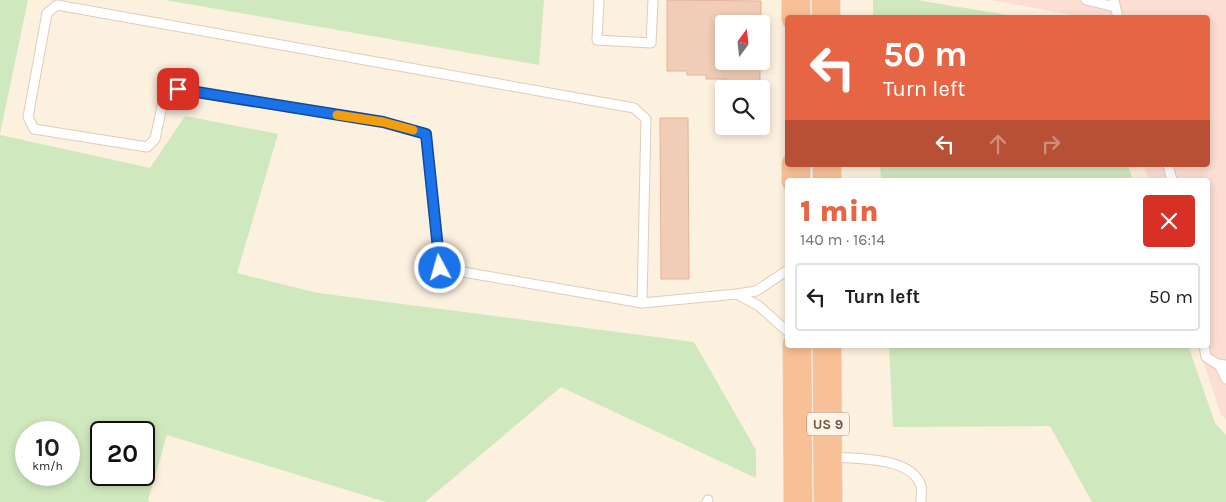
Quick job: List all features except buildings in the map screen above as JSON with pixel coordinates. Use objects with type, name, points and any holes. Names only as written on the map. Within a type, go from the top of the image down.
[{"type":"highway","points":[[796,0],[796,15]]},
{"type":"highway","points":[[826,0],[826,15]]},
{"type":"highway","name":"US 9","points":[[797,348],[798,502]]},
{"type":"highway","name":"US 9","points":[[828,348],[828,502]]},
{"type":"lane","points":[[599,0],[597,40],[651,43],[653,0]]},
{"type":"lane","points":[[1086,0],[1114,4]]},
{"type":"lane","points":[[642,303],[646,119],[634,108],[57,5],[47,13],[28,117],[34,129],[147,147],[154,139],[164,97],[178,89],[383,122],[426,134],[440,268],[642,303],[756,291],[785,272]]},
{"type":"lane","points":[[737,294],[759,306],[785,329]]},
{"type":"lane","points":[[1205,348],[1206,356],[1223,365],[1226,379]]},
{"type":"lane","points":[[828,457],[882,460],[899,466],[913,474],[920,484],[921,502]]},
{"type":"shaded area","points":[[991,0],[1226,0],[1226,419],[1221,415],[1199,348],[1210,348],[1210,178],[1148,178],[1144,167],[1210,167],[1210,15],[1072,15]]},
{"type":"green space","points":[[0,0],[28,0],[0,134]]},
{"type":"green space","points":[[165,0],[544,0],[539,65]]},
{"type":"green space","points":[[873,0],[917,0],[1008,15],[873,15]]},
{"type":"green space","points":[[185,116],[278,134],[237,273],[318,293],[694,342],[756,450],[756,478],[561,387],[425,502],[386,502],[167,435],[155,476],[155,421],[90,421],[90,486],[152,486],[148,500],[150,502],[0,502],[0,135],[150,168]]},
{"type":"green space","points":[[880,167],[1129,167],[1132,178],[881,178]]},
{"type":"green space","points":[[889,348],[1189,348],[1215,423],[1226,435],[1226,502],[1092,502],[1050,426],[893,427]]},
{"type":"slow traffic","points":[[337,115],[383,122],[413,130]]},
{"type":"route","points":[[178,89],[383,122],[426,134],[440,268]]}]
